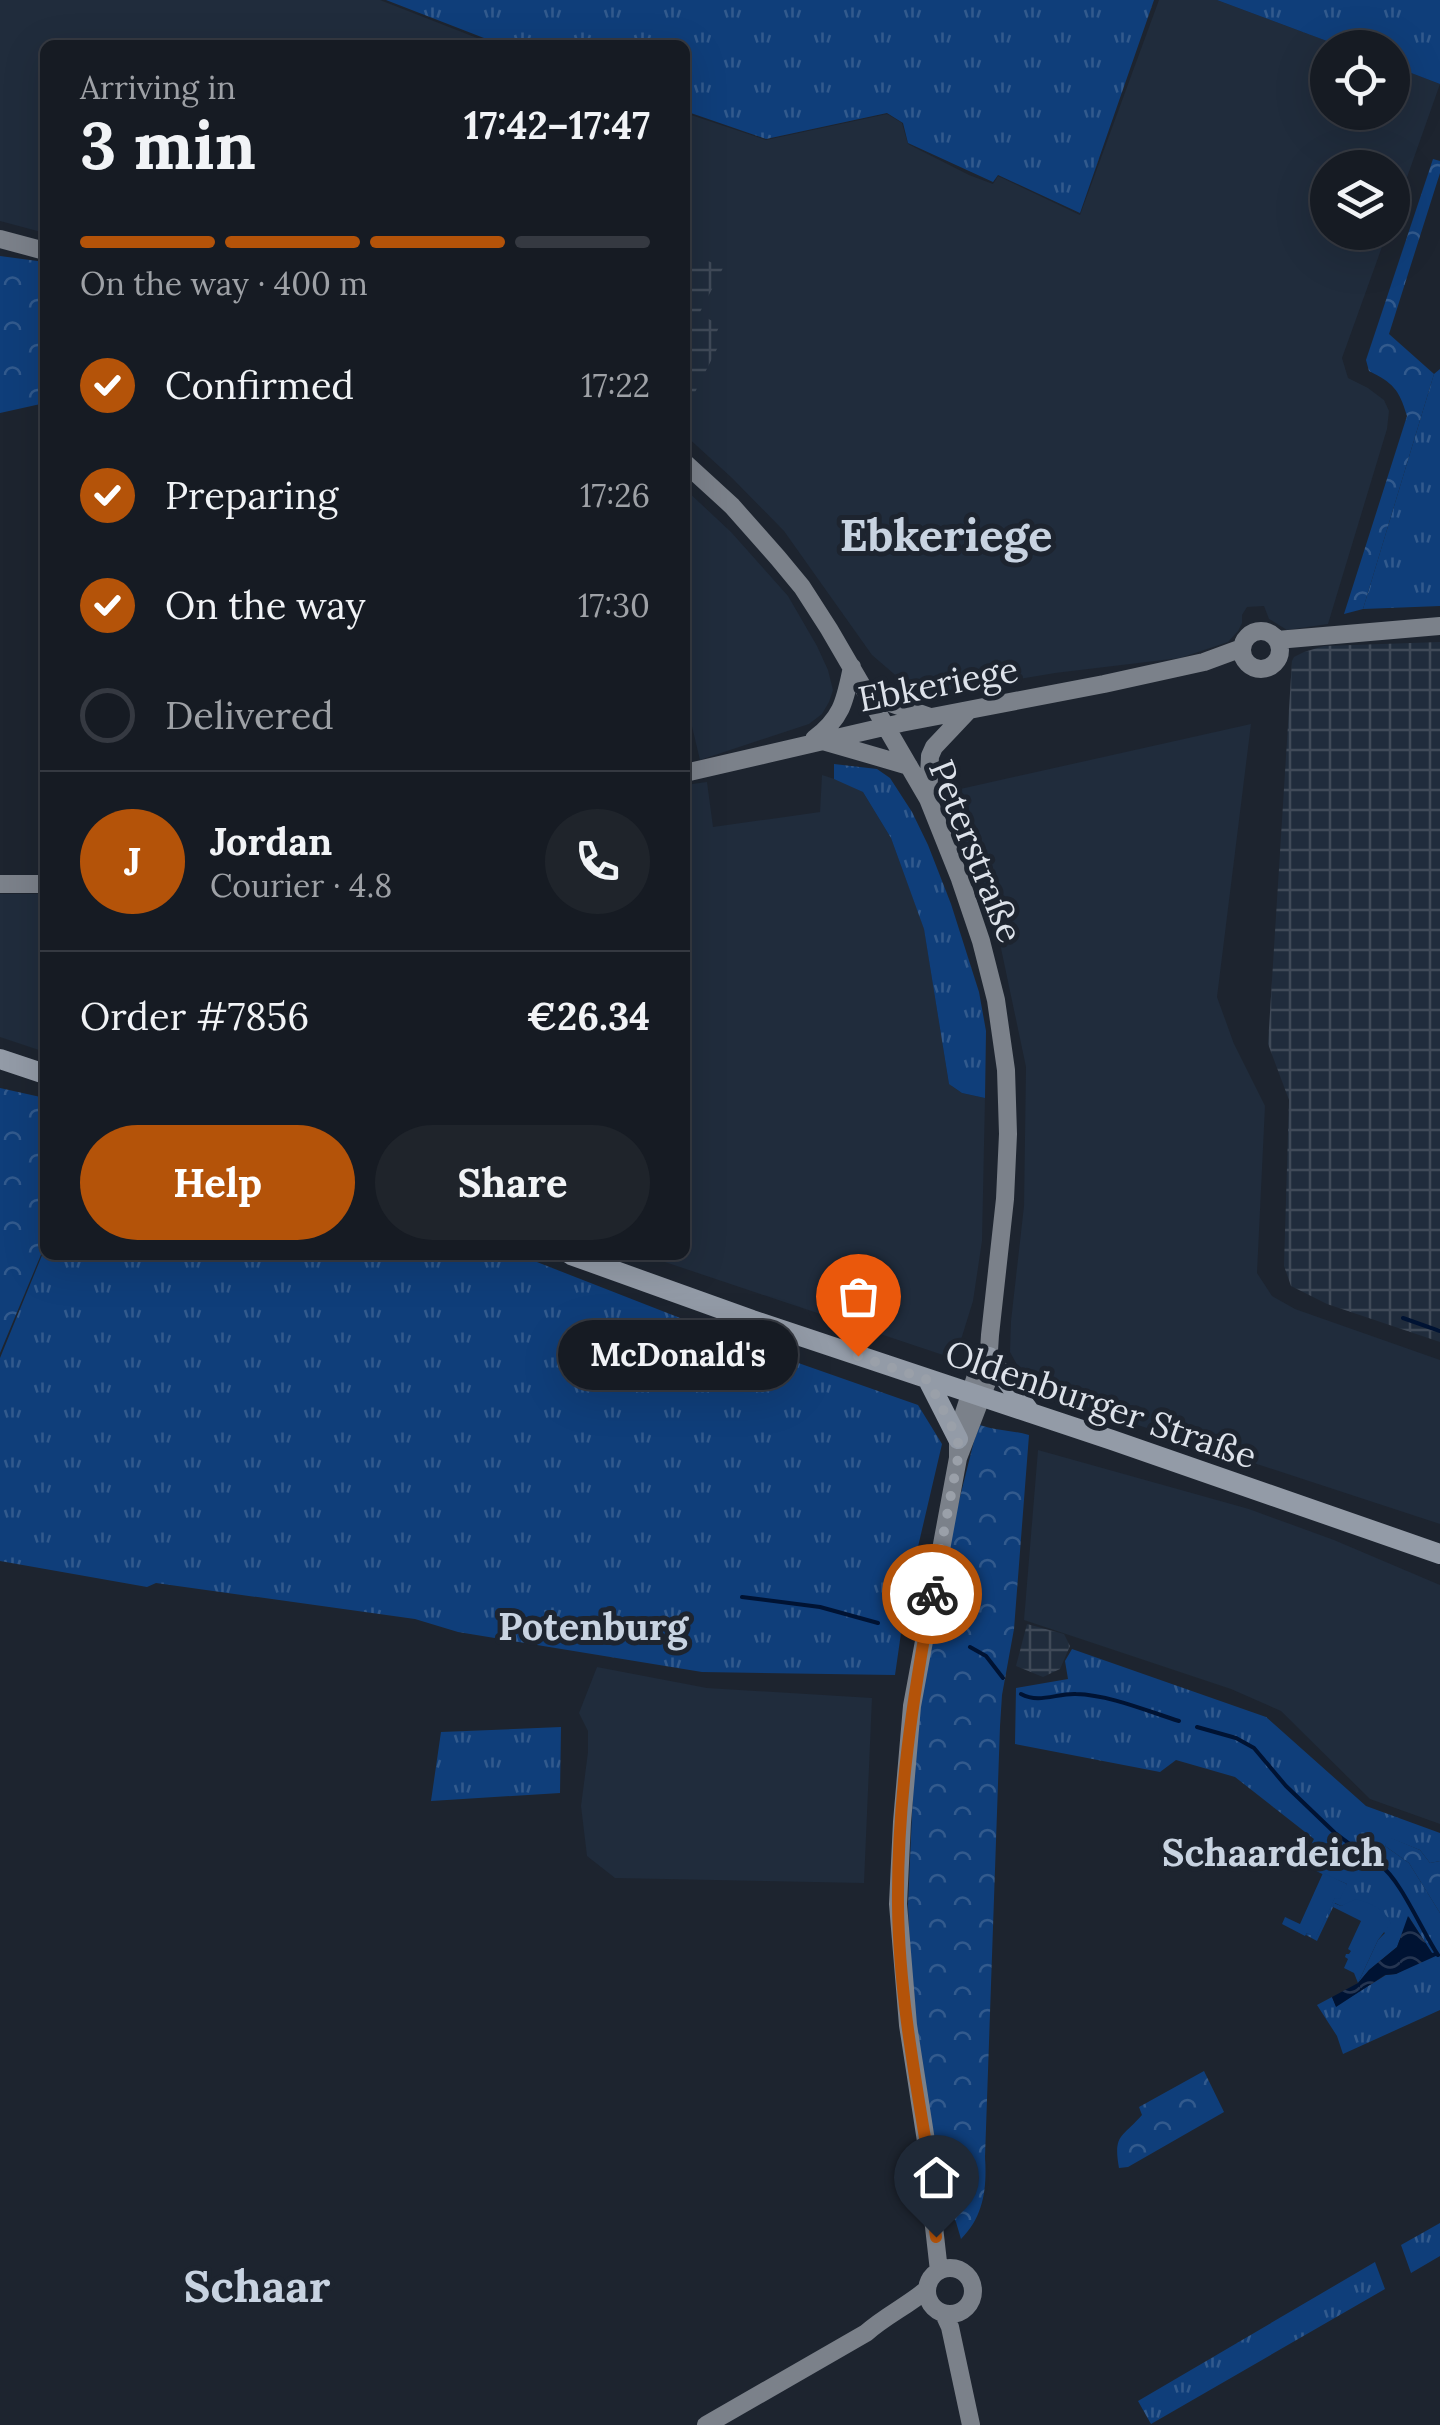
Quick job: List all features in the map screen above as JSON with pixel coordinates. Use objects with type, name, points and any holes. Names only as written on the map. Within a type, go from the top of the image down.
[{"type":"main road","points":[[0,239],[40,250]]},
{"type":"main road","name":"Peterstraße","points":[[690,468],[732,506],[802,587],[852,667],[928,799],[981,941],[996,1000],[1006,1070],[1008,1134],[990,1357],[976,1396]]},
{"type":"main road","points":[[1278,647],[1317,638],[1440,626]]},
{"type":"main road","points":[[1256,632],[1266,632],[1278,647],[1272,666],[1263,669],[1254,668],[1244,655],[1246,638],[1256,632]]},
{"type":"main road","name":"Ebkeriege","points":[[690,772],[887,726],[1244,655]]},
{"type":"main road","points":[[814,743],[840,713],[852,667]]},
{"type":"main road","points":[[864,687],[893,704],[930,717]]},
{"type":"main road","points":[[928,799],[930,756],[939,740],[968,711]]},
{"type":"main road","points":[[814,743],[909,766]]},
{"type":"main road","points":[[0,884],[40,884]]},
{"type":"main road","points":[[0,1058],[40,1072]]},
{"type":"main road","name":"Oldenburger Straße","points":[[586,1260],[1440,1554]]},
{"type":"main road","name":"Peterstraße","points":[[976,1396],[990,1335]]},
{"type":"main road","points":[[990,1357],[1031,1413]]},
{"type":"main road","points":[[928,1380],[958,1448]]},
{"type":"main road","points":[[947,2269],[932,2209],[933,2186],[908,2025],[898,1904],[912,1706],[958,1448],[976,1396]]},
{"type":"main road","points":[[947,2269],[930,2278],[927,2298],[947,2311],[962,2335],[971,2425]]},
{"type":"main road","points":[[866,2333],[918,2312],[947,2311],[971,2302],[973,2287],[969,2278],[947,2269]]},
{"type":"main road","points":[[706,2425],[866,2333],[926,2290]]},
{"type":"shaded area","points":[[0,0],[380,0],[482,40],[40,40],[40,232],[0,221]]},
{"type":"shaded area","points":[[1159,0],[1217,0],[1310,35],[1310,130],[1410,130],[1410,73],[1440,84],[1410,169],[1410,150],[1310,150],[1310,250],[1381,250],[1342,358],[1348,378],[1384,400],[1389,411],[1387,429],[1328,624],[1287,630],[1269,619],[1264,606],[1247,607],[1238,631],[1228,642],[1180,658],[930,694],[908,686],[872,655],[784,531],[690,440],[690,115],[766,140],[887,114],[902,123],[908,144],[993,184],[998,176],[1080,215]]},
{"type":"shaded area","points":[[690,252],[723,268],[699,314],[720,325],[713,340],[720,343],[690,402]]},
{"type":"shaded area","points":[[690,494],[731,532],[788,596],[817,646],[833,690],[822,714],[809,724],[700,760],[690,718]]},
{"type":"shaded area","points":[[1440,642],[1440,1342],[1327,1304],[1291,1286],[1284,1266],[1289,1100],[1268,1044],[1292,661],[1304,652],[1324,646]]},
{"type":"shaded area","points":[[1251,724],[1217,997],[1234,1044],[1265,1106],[1257,1273],[1272,1296],[1295,1309],[1440,1360],[1440,1524],[1031,1390],[1010,1352],[1024,1206],[1026,1067],[998,934],[947,792]]},
{"type":"shaded area","points":[[822,775],[863,792],[891,838],[924,928],[949,1084],[962,1093],[985,1098],[982,1241],[973,1301],[955,1359],[659,1260],[690,1260],[690,784],[707,782],[713,827],[820,812]]},
{"type":"shaded area","points":[[0,894],[40,894],[40,1050],[0,1037]]},
{"type":"shaded area","points":[[1038,1450],[1249,1509],[1440,1585],[1440,1824],[1370,1799],[1281,1711],[1231,1689],[1024,1620]]},
{"type":"shaded area","points":[[1027,1624],[1064,1634],[1070,1646],[1060,1669],[1043,1677],[1016,1666]]},
{"type":"shaded area","points":[[597,1667],[707,1688],[872,1698],[864,1883],[615,1878],[587,1856],[581,1806],[588,1731],[579,1713]]},
{"type":"green space","points":[[386,0],[1154,0],[1080,213],[998,175],[993,182],[908,143],[903,123],[887,113],[766,139],[690,113],[690,40],[489,40]]},
{"type":"green space","points":[[1217,0],[1440,0],[1440,84],[1410,73],[1410,30],[1310,30],[1310,35]]},
{"type":"green space","points":[[1433,159],[1440,161],[1440,173],[1389,334],[1434,374],[1363,609],[1344,614],[1407,416],[1394,388],[1369,371],[1366,360],[1403,250],[1410,250],[1410,228]]},
{"type":"green space","points":[[0,256],[40,261],[40,404],[0,413]]},
{"type":"green space","points":[[1440,369],[1440,606],[1363,609],[1434,374]]},
{"type":"green space","points":[[834,764],[877,769],[890,778],[928,845],[979,992],[986,1031],[985,1098],[962,1093],[949,1084],[924,929],[891,838],[863,792],[834,779]]},
{"type":"green space","points":[[0,1088],[40,1097],[40,1257],[0,1353]]},
{"type":"green space","points":[[40,1260],[532,1260],[767,1352],[918,1405],[942,1444],[906,1598],[895,1675],[702,1672],[458,1632],[415,1619],[156,1583],[147,1587],[0,1561],[0,1358]]},
{"type":"green space","points":[[980,1425],[1029,1435],[1014,1629],[1000,1726],[985,2180],[975,2221],[961,2239],[939,2181],[917,2034],[908,1905],[919,1698],[950,1537]]},
{"type":"green space","points":[[1072,1649],[1266,1717],[1366,1806],[1440,1833],[1440,1861],[1430,1863],[1420,1850],[1390,1838],[1385,1846],[1409,1863],[1440,1913],[1440,2010],[1343,2054],[1337,2036],[1317,2005],[1332,1997],[1336,2006],[1432,1953],[1409,1917],[1397,1947],[1358,1983],[1385,1933],[1351,1903],[1335,1903],[1317,1941],[1306,1935],[1316,1937],[1335,1897],[1347,1884],[1307,1865],[1303,1861],[1314,1839],[1235,1777],[1176,1760],[1160,1772],[1015,1744],[1016,1688],[1068,1679],[1065,1661]]},
{"type":"green space","points":[[561,1727],[560,1793],[431,1801],[441,1732]]},
{"type":"green space","points":[[1389,1837],[1420,1850],[1430,1863],[1440,1861],[1440,1913],[1409,1863],[1385,1846]]},
{"type":"green space","points":[[1323,1873],[1347,1884],[1340,1899],[1335,1898],[1316,1938],[1307,1933],[1305,1936],[1282,1924],[1285,1917],[1300,1924]]},
{"type":"green space","points":[[1356,1899],[1380,1910],[1391,1923],[1378,1940],[1358,1983],[1354,1973],[1344,1968],[1361,1921],[1333,1907],[1334,1903],[1341,1906]]},
{"type":"green space","points":[[1204,2071],[1224,2112],[1128,2167],[1119,2168],[1118,2142],[1142,2115],[1139,2107]]},
{"type":"green space","points":[[1440,2223],[1440,2256],[1411,2273],[1401,2245]]},
{"type":"green space","points":[[1375,2262],[1385,2289],[1151,2424],[1138,2401]]},
{"type":"water","points":[[1408,1916],[1432,1953],[1438,1955],[1385,1975],[1336,2007],[1332,1997],[1358,1983],[1397,1947]]},
{"type":"waterway","points":[[1403,1318],[1440,1331]]},
{"type":"waterway","points":[[742,1597],[820,1607],[878,1623]]},
{"type":"waterway","points":[[970,1647],[986,1656],[1003,1678]]},
{"type":"waterway","points":[[1021,1694],[1035,1698],[1076,1694],[1102,1697],[1179,1721]]},
{"type":"waterway","points":[[1197,1727],[1236,1738],[1254,1748],[1286,1786],[1335,1833],[1366,1856]]},
{"type":"waterway","points":[[1381,1866],[1403,1894],[1438,1955]]},
{"type":"way so far","points":[[858,1356],[928,1380],[958,1439],[958,1458],[932,1594]]},
{"type":"place","name":"McDonald's","points":[[858,1356]]},
{"type":"district","name":"Ebkeriege","points":[[946,534]]},
{"type":"district","name":"Potenburg","points":[[593,1626]]},
{"type":"district","name":"Schaardeich","points":[[1273,1852]]},
{"type":"district","name":"Schaar","points":[[257,2285]]},
{"type":"route","points":[[932,1594],[912,1706],[898,1904],[908,2025],[933,2186],[936,2237]]}]
